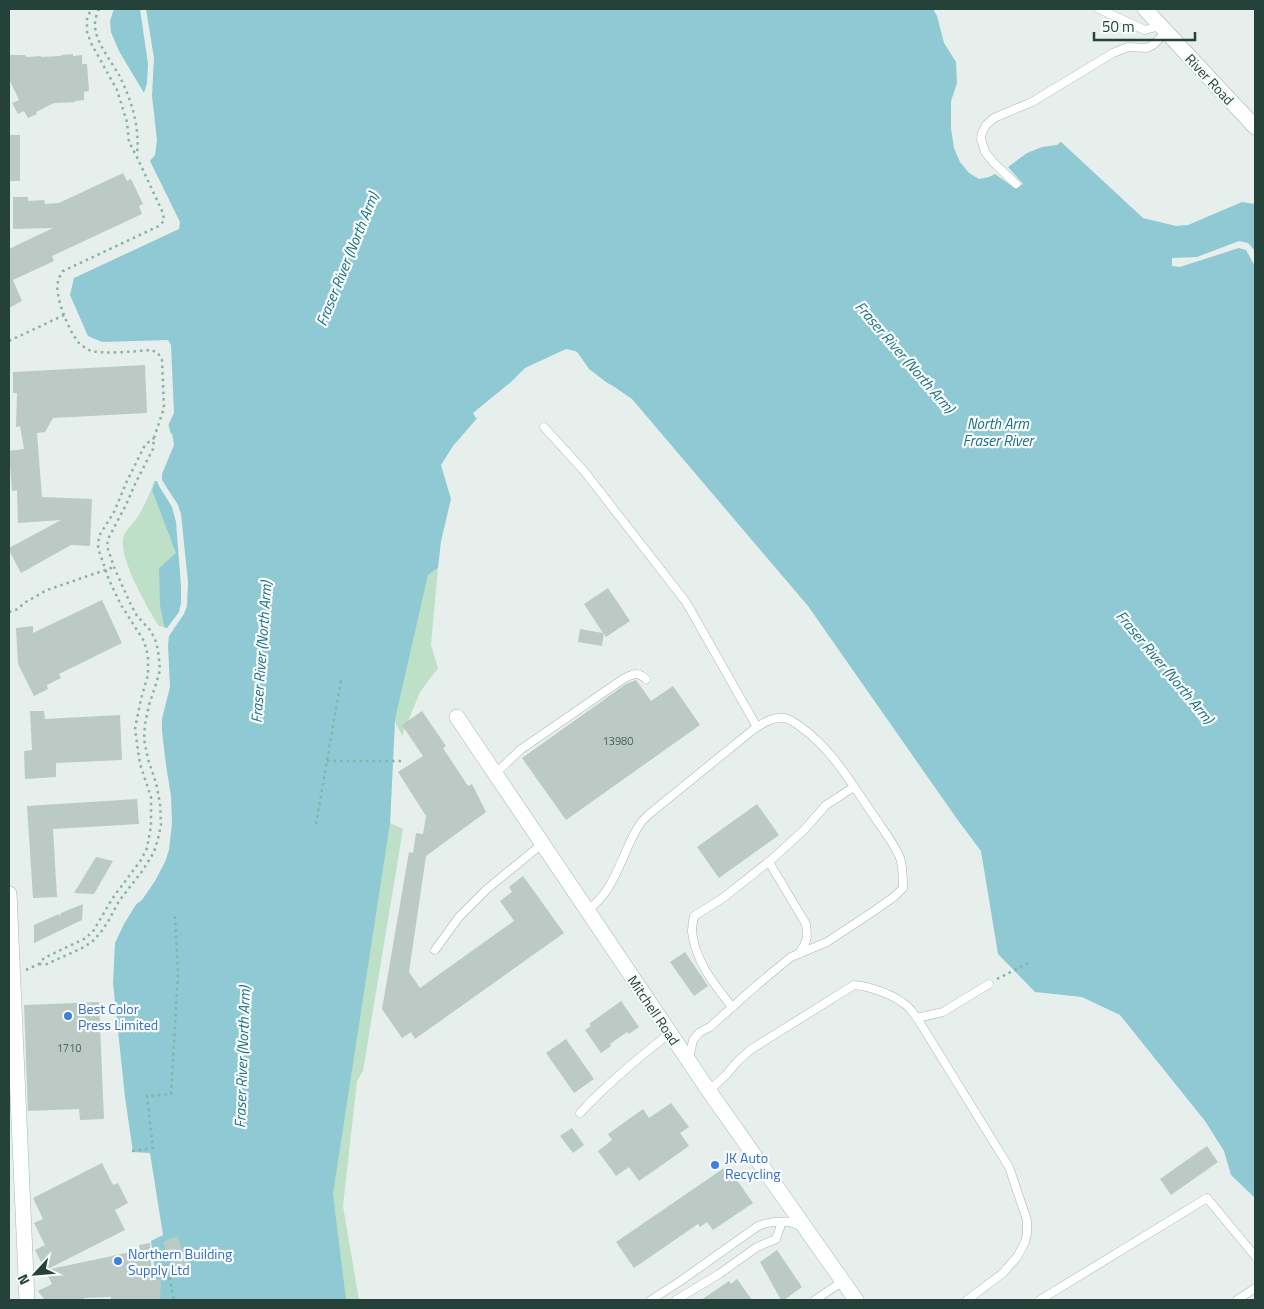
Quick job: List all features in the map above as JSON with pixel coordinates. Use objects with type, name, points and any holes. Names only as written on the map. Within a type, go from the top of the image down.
[{"type":"street","name":"River Road","points":[[1145,9],[1255,127]]},
{"type":"street","name":"Mitchell Road","points":[[457,717],[709,1091],[856,1300]]},
{"type":"street","points":[[9,894],[15,1194],[27,1300]]},
{"type":"lane","points":[[1099,9],[1145,30],[1163,29]]},
{"type":"lane","points":[[1016,184],[994,163],[986,152],[981,139],[986,125],[994,118],[1032,102],[1113,53],[1128,47],[1147,48],[1153,45],[1163,29]]},
{"type":"lane","points":[[544,427],[584,471],[686,602],[757,727]]},
{"type":"lane","points":[[495,774],[520,750],[623,679],[633,674],[640,674],[646,679]]},
{"type":"lane","points":[[586,910],[594,905],[605,893],[638,826],[648,815],[768,720],[785,718],[794,722],[820,743],[854,787],[900,857],[903,888],[874,911],[827,942],[791,957],[710,1027],[700,1032],[693,1040],[689,1061]]},
{"type":"lane","points":[[732,1007],[708,976],[698,954],[692,931],[694,916],[723,898],[769,862],[804,830],[826,805],[854,787]]},
{"type":"lane","points":[[435,950],[459,917],[486,889],[542,844]]},
{"type":"lane","points":[[769,862],[806,924],[808,935],[799,954]]},
{"type":"lane","points":[[917,1018],[943,1012],[989,984]]},
{"type":"lane","points":[[709,1091],[750,1050],[854,985],[863,985],[879,990],[904,1003],[917,1018],[1009,1167],[1027,1220],[1025,1242],[1017,1257],[1003,1273],[967,1300]]},
{"type":"lane","points":[[580,1113],[647,1051],[670,1033]]},
{"type":"lane","points":[[1040,1300],[1207,1198],[1255,1256]]},
{"type":"lane","points":[[651,1300],[758,1226],[782,1222],[798,1224],[806,1229]]},
{"type":"lane","points":[[676,1300],[719,1274],[757,1247],[776,1239],[782,1222]]},
{"type":"lane","points":[[815,1300],[843,1281]]},
{"type":"lane","points":[[1238,1300],[1255,1288]]},
{"type":"path","points":[[90,9],[87,19],[87,32],[91,43],[117,90],[127,122],[129,142],[163,212],[164,221],[159,226],[63,271],[57,283],[58,297],[64,315],[80,344],[90,350],[102,352],[151,350],[158,353],[162,360],[164,408],[154,438],[153,448],[108,538],[107,546],[114,567],[137,616],[155,638],[158,650],[160,670],[149,705],[144,739],[160,803],[160,825],[154,852],[143,870],[119,901],[101,932],[92,942],[82,948],[47,964],[39,964],[44,958],[86,938],[94,930],[112,899],[141,860],[147,848],[151,826],[151,797],[140,764],[135,729],[148,674],[148,656],[144,641],[121,605],[104,570],[98,548],[99,536],[114,512],[145,444],[154,438]]},
{"type":"path","points":[[99,9],[95,24],[97,37],[119,76],[135,116],[138,142],[136,154]]},
{"type":"path","points":[[9,341],[64,315]]},
{"type":"path","points":[[9,612],[18,609],[24,603],[47,590],[114,567]]},
{"type":"path","points":[[316,824],[341,680]]},
{"type":"path","points":[[327,761],[402,761]]},
{"type":"path","points":[[132,1151],[152,1148],[146,1096],[171,1094],[178,972],[175,916]]},
{"type":"path","points":[[989,984],[1028,963]]},
{"type":"path","points":[[164,1252],[174,1300]]},
{"type":"green space","points":[[157,480],[179,560],[167,628],[159,626],[141,595],[129,568],[123,544],[124,535],[138,516],[154,481]]},
{"type":"green space","points":[[438,568],[431,645],[438,668],[420,692],[402,736],[395,721],[390,823],[403,829],[363,1071],[357,1081],[343,1206],[359,1300],[330,1300],[328,949],[428,575]]},
{"type":"water","name":"North Arm Fraser River","points":[[111,9],[940,9],[960,69],[960,140],[964,151],[983,170],[990,169],[1019,147],[1060,141],[1143,218],[1176,226],[1188,225],[1242,202],[1255,204],[1255,1198],[1231,1175],[1224,1151],[1205,1121],[1120,1015],[1082,997],[1035,992],[998,954],[981,851],[808,606],[632,399],[613,386],[586,372],[570,358],[560,357],[523,376],[485,409],[453,446],[441,465],[451,499],[441,541],[438,568],[428,575],[395,719],[390,823],[333,1194],[346,1300],[159,1300],[151,1241],[163,1235],[150,1153],[133,1152],[113,983],[115,943],[124,924],[167,854],[171,809],[161,722],[169,683],[166,636],[160,605],[159,568],[176,553],[152,490],[173,441],[166,417],[166,361],[150,346],[81,340],[60,293],[66,273],[168,226],[169,214],[147,166],[150,155],[150,135],[142,99],[107,28]]},
{"type":"pier","points":[[108,9],[114,9],[110,21],[111,32],[119,51],[144,93],[147,83],[148,64],[140,9],[146,9],[154,58],[152,96],[157,140],[155,155],[150,161],[180,222],[179,229],[74,278],[70,295],[88,336],[102,342],[168,340],[171,345],[174,413],[166,430],[163,417],[164,362],[149,349],[99,352],[80,343],[58,294],[65,271],[165,225],[167,214],[144,167],[146,158],[149,157],[147,154],[147,135],[139,100],[110,46],[104,29]]},
{"type":"pier","points":[[933,9],[943,9],[962,68],[964,76],[963,139],[966,150],[975,160],[984,167],[989,167],[1018,145],[1035,138],[1061,138],[1063,140],[1057,145],[1042,147],[1027,153],[1008,167],[1023,184],[1016,189],[995,174],[979,179],[969,173],[960,162],[954,148],[951,128],[951,101],[957,83],[956,62],[944,43],[937,16]]},
{"type":"pier","points":[[1239,241],[1248,243],[1255,251],[1255,266],[1246,250],[1239,248],[1180,267],[1172,266],[1172,258],[1197,257]]},
{"type":"pier","points":[[566,349],[578,353],[589,369],[616,391],[584,374],[569,360],[560,359],[525,378],[491,405],[481,416],[476,418],[473,413],[525,368]]},
{"type":"pier","points":[[172,433],[174,445],[162,474],[162,480],[178,505],[181,514],[188,582],[187,606],[184,614],[169,636],[170,687],[162,719],[162,741],[171,796],[172,823],[169,850],[165,862],[142,900],[135,905],[126,917],[117,935],[122,923],[164,853],[169,809],[159,722],[167,682],[162,627],[167,628],[179,612],[181,586],[176,522],[172,507],[157,481],[154,481],[150,492],[149,490]]},
{"type":"building","points":[[73,54],[73,56],[82,55],[82,64],[87,64],[89,91],[84,92],[84,100],[54,103],[28,118],[24,111],[18,114],[12,103],[19,100],[9,79],[9,55],[41,57]]},
{"type":"building","points":[[9,135],[20,135],[20,181],[9,181]]},
{"type":"building","points":[[123,173],[127,181],[131,179],[143,204],[139,206],[142,214],[52,256],[54,261],[13,280],[22,301],[9,308],[9,249],[53,228],[13,229],[13,197],[28,197],[28,201],[44,200],[45,204],[59,203]]},
{"type":"building","points":[[145,365],[147,413],[53,418],[45,432],[37,433],[42,497],[92,499],[90,546],[71,545],[21,573],[9,548],[61,520],[18,523],[17,490],[12,491],[9,451],[24,449],[20,426],[16,427],[17,393],[13,393],[13,372]]},
{"type":"building","points":[[608,588],[630,621],[606,637],[604,633],[602,646],[578,642],[580,629],[603,633],[584,604]]},
{"type":"building","points":[[102,600],[122,643],[59,674],[61,678],[47,685],[48,689],[34,696],[18,664],[16,628],[33,626],[33,633]]},
{"type":"building","points":[[636,680],[651,701],[673,686],[700,725],[566,820],[522,758],[626,684]]},
{"type":"building","points":[[30,711],[44,711],[45,719],[120,715],[122,760],[56,763],[56,777],[25,779],[24,751],[32,750]]},
{"type":"building","points":[[422,711],[446,746],[443,748],[468,786],[472,784],[486,812],[426,856],[409,972],[420,988],[514,921],[500,901],[512,892],[509,887],[523,876],[564,933],[415,1039],[411,1032],[402,1038],[382,1009],[409,852],[413,853],[416,833],[423,834],[426,816],[398,772],[423,756],[402,725]]},
{"type":"building","points":[[137,799],[139,824],[53,829],[57,897],[33,898],[27,806]]},
{"type":"building","points":[[757,804],[779,835],[719,878],[697,847]]},
{"type":"building","points":[[96,857],[113,861],[94,894],[74,893]]},
{"type":"building","points":[[83,904],[82,920],[34,943],[34,925],[59,914],[59,917],[61,913]]},
{"type":"building","points":[[685,952],[708,986],[694,996],[670,962]]},
{"type":"building","points":[[621,1001],[639,1027],[629,1034],[627,1032],[601,1053],[585,1030],[591,1026],[589,1024]]},
{"type":"building","points":[[99,1002],[104,1119],[80,1120],[79,1109],[28,1111],[24,1005]]},
{"type":"building","points":[[566,1039],[594,1079],[574,1093],[546,1053]]},
{"type":"building","points":[[671,1103],[689,1127],[680,1133],[689,1146],[639,1181],[629,1167],[616,1176],[598,1151],[612,1140],[608,1134],[643,1109],[649,1118]]},
{"type":"building","points":[[572,1128],[584,1145],[573,1153],[560,1136]]},
{"type":"building","points":[[1207,1146],[1218,1162],[1171,1195],[1160,1179]]},
{"type":"building","points":[[102,1163],[113,1185],[118,1183],[128,1203],[115,1210],[125,1230],[46,1270],[140,1250],[139,1245],[150,1243],[152,1280],[161,1280],[160,1300],[111,1300],[111,1297],[84,1298],[84,1300],[44,1299],[38,1291],[52,1284],[35,1250],[45,1245],[34,1223],[43,1219],[33,1198]]},
{"type":"building","points":[[727,1166],[753,1203],[713,1230],[707,1222],[700,1227],[698,1224],[634,1268],[616,1242]]},
{"type":"building","points":[[177,1236],[191,1272],[178,1278],[163,1242]]},
{"type":"building","points":[[777,1250],[802,1287],[784,1300],[781,1300],[760,1262]]},
{"type":"building","points":[[737,1279],[752,1300],[701,1300],[729,1281],[731,1284]]},
{"type":"place","name":"Best Color Press Limited","points":[[68,1016]]},
{"type":"place","name":"JK Auto Recycling","points":[[715,1165]]},
{"type":"place","name":"Northern Building Supply Ltd","points":[[118,1261]]},
{"type":"water label","name":"Fraser River (North Arm)","points":[[347,259]]},
{"type":"water label","name":"Fraser River (North Arm)","points":[[905,357]]},
{"type":"water label","name":"Fraser River (North Arm)","points":[[261,652]]},
{"type":"water label","name":"Fraser River (North Arm)","points":[[1165,667]]},
{"type":"water label","name":"Fraser River (North Arm)","points":[[242,1057]]}]
